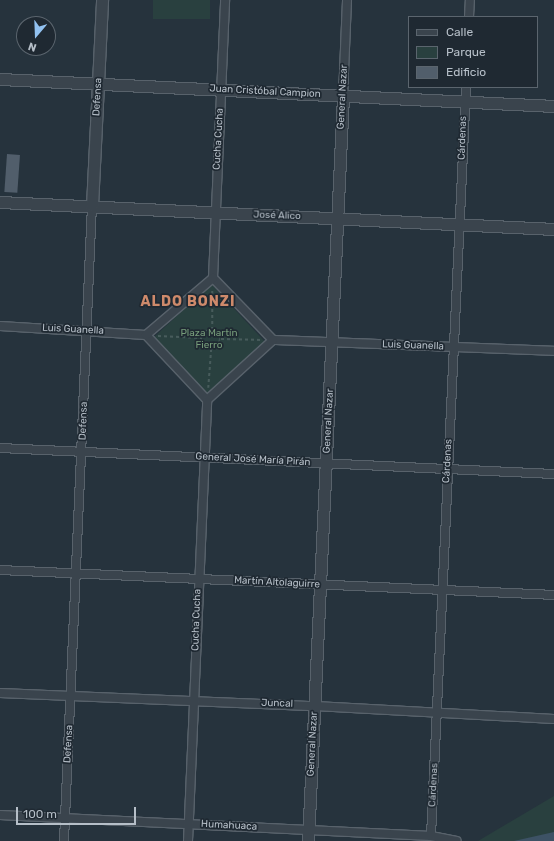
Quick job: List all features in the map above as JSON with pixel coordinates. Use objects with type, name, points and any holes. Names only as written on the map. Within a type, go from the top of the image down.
[{"type":"street","name":"Defensa","points":[[64,841],[102,0]]},
{"type":"street","name":"Cucha Cucha","points":[[213,278],[225,0]]},
{"type":"street","name":"General Nazar","points":[[308,841],[327,464],[347,0]]},
{"type":"street","points":[[469,16],[470,0]]},
{"type":"street","name":"Juan Cristóbal Campion","points":[[0,79],[98,85],[554,106]]},
{"type":"street","name":"Cárdenas","points":[[431,836],[438,712],[466,88]]},
{"type":"street","name":"José Alico","points":[[0,202],[554,229]]},
{"type":"street","points":[[213,278],[273,340],[207,400],[146,335],[213,278]]},
{"type":"street","name":"Luis Guanella","points":[[0,326],[146,335]]},
{"type":"street","name":"Luis Guanella","points":[[273,340],[554,351]]},
{"type":"street","name":"Cucha Cucha","points":[[188,841],[198,579],[207,400]]},
{"type":"street","name":"General José María Pirán","points":[[0,448],[554,474]]},
{"type":"street","name":"Martín Altolaguirre","points":[[0,570],[554,595]]},
{"type":"street","name":"Juncal","points":[[0,693],[315,706],[554,719]]},
{"type":"street","name":"Humahuaca","points":[[0,815],[431,836],[457,841]]},
{"type":"path","points":[[212,330],[213,278]]},
{"type":"path","points":[[212,330],[218,333],[220,339],[217,346],[211,348],[204,344],[202,338],[205,333],[212,330]]},
{"type":"path","points":[[146,335],[202,338]]},
{"type":"path","points":[[220,339],[273,340]]},
{"type":"path","points":[[207,400],[211,348]]},
{"type":"green space","points":[[153,0],[210,0],[210,19],[153,19]]},
{"type":"green space","name":"Plaza Martín Fierro","points":[[211,284],[266,343],[209,396],[154,337]]},
{"type":"green space","points":[[554,796],[554,841],[478,841]]},
{"type":"water","points":[[554,832],[554,841],[514,841]]},
{"type":"building","points":[[7,154],[20,155],[17,193],[4,192]]},
{"type":"district","name":"ALDO BONZI","points":[[188,302]]}]
